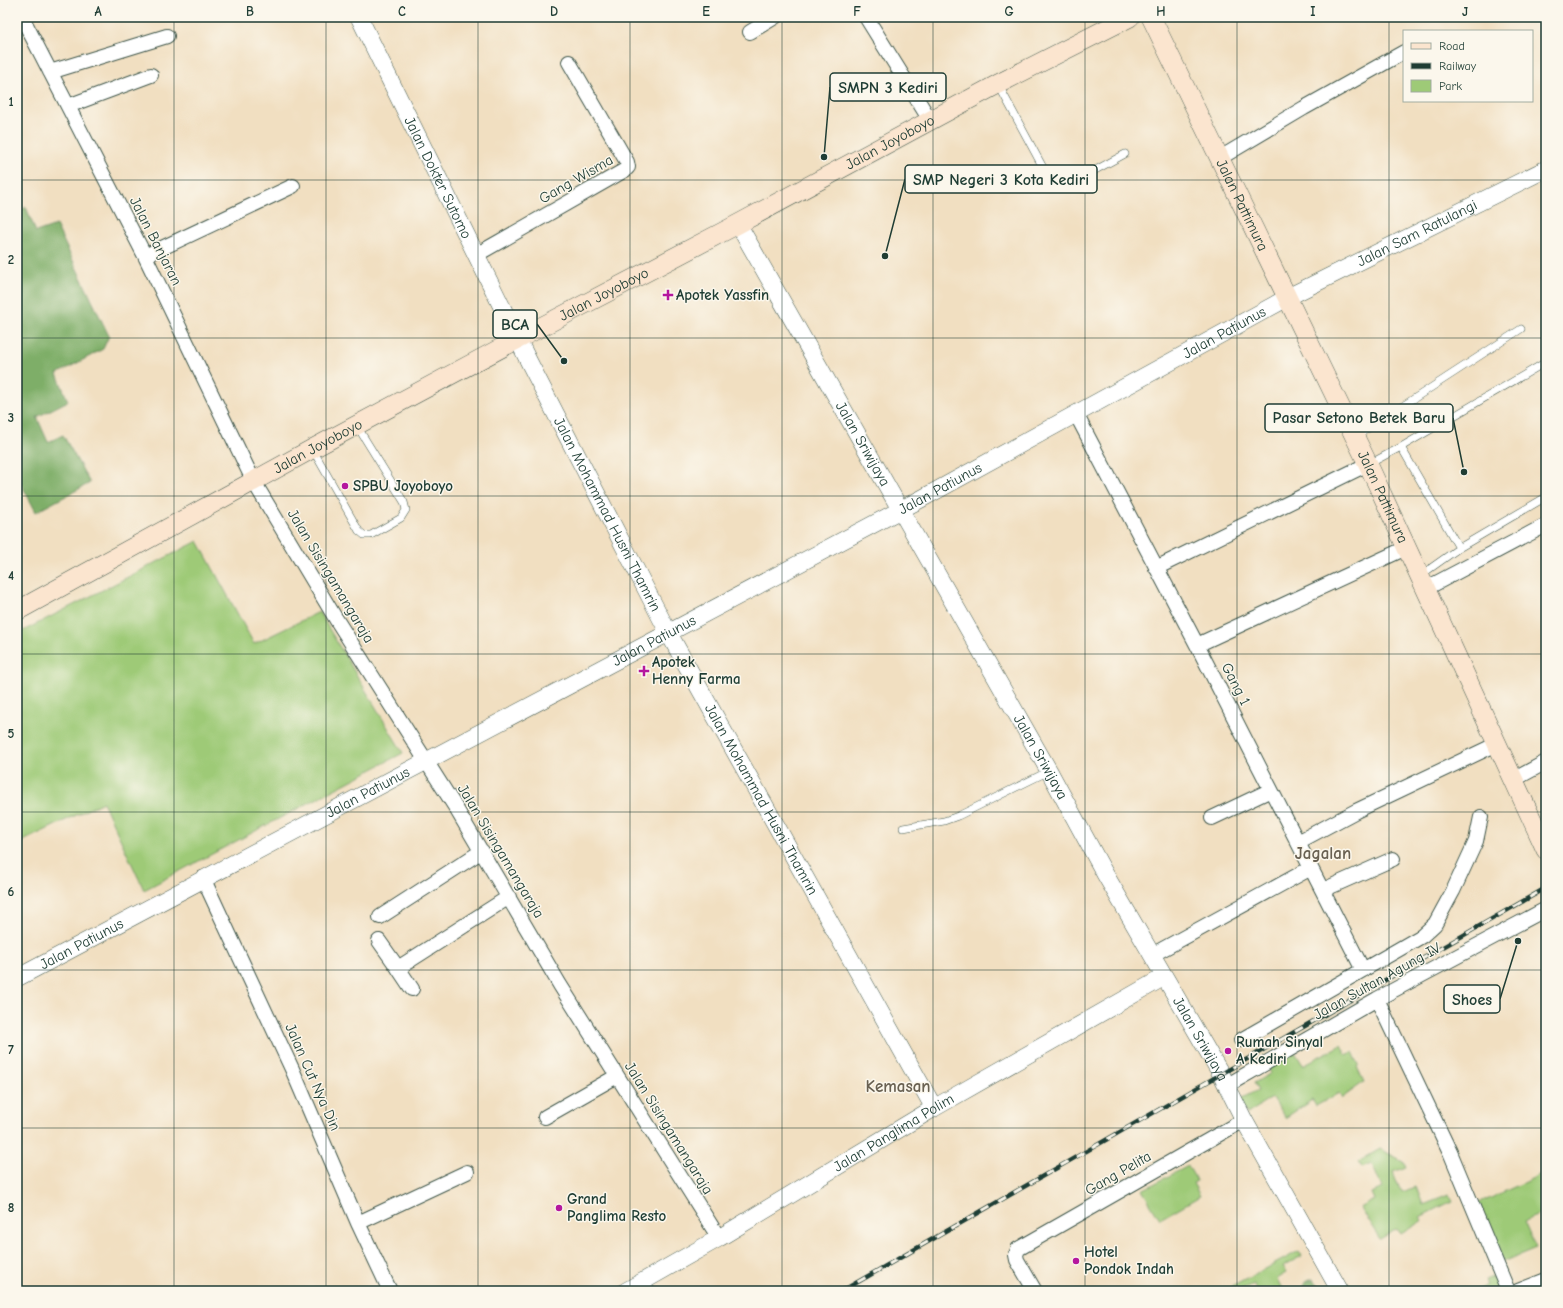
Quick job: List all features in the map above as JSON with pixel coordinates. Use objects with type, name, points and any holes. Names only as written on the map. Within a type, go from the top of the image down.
[{"type":"main road","name":"Jalan Joyoboyo","points":[[17,611],[312,449],[518,339],[738,224],[998,84],[1130,17]]},
{"type":"main road","name":"Jalan Pattimura","points":[[1151,17],[1289,298],[1368,464],[1546,850]]},
{"type":"street","name":"Jalan Banjaran","points":[[22,17],[145,256],[254,482]]},
{"type":"street","name":"Jalan Dokter Sutomo","points":[[359,17],[518,339]]},
{"type":"street","points":[[750,32],[775,17]]},
{"type":"street","points":[[866,17],[930,120]]},
{"type":"street","points":[[50,72],[167,36]]},
{"type":"street","points":[[1220,158],[1292,114],[1403,53]]},
{"type":"street","name":"Gang Wisma","points":[[476,254],[628,167],[627,162],[569,62]]},
{"type":"street","points":[[68,106],[151,75]]},
{"type":"street","name":"Jalan Sam Ratulangi","points":[[1289,298],[1546,169]]},
{"type":"street","points":[[145,256],[292,186]]},
{"type":"street","name":"Jalan Sriwijaya","points":[[738,224],[1049,771],[1340,1291]]},
{"type":"street","name":"Jalan Patiunus","points":[[17,978],[900,509],[1289,298]]},
{"type":"street","name":"Jalan Mohammad Husni Thamrin","points":[[518,339],[668,632],[934,1108]]},
{"type":"street","name":"Gang 1","points":[[1076,414],[1197,645],[1363,970]]},
{"type":"street","points":[[1156,568],[1368,464]]},
{"type":"street","name":"Jalan Sisingamangaraja","points":[[254,482],[336,619],[482,851],[560,985],[719,1238]]},
{"type":"street","points":[[1422,582],[1546,525]]},
{"type":"street","points":[[1197,645],[1406,548]]},
{"type":"street","points":[[1298,842],[1356,811],[1497,744]]},
{"type":"street","points":[[1513,780],[1546,762]]},
{"type":"street","points":[[1212,818],[1271,790]]},
{"type":"street","points":[[1241,1040],[1422,936],[1435,924],[1453,891],[1473,848],[1481,817]]},
{"type":"street","points":[[380,918],[482,851]]},
{"type":"street","points":[[1323,890],[1393,859]]},
{"type":"street","points":[[1152,955],[1311,868]]},
{"type":"street","name":"Jalan Cut Nya Din","points":[[203,878],[292,1070],[358,1223],[390,1291]]},
{"type":"street","points":[[398,968],[509,897]]},
{"type":"street","name":"Jalan Sultan Agung IV","points":[[1226,1086],[1377,999],[1546,909]]},
{"type":"street","points":[[379,941],[412,990]]},
{"type":"street","name":"Jalan Panglima Polim","points":[[626,1291],[719,1238],[934,1108],[1164,976]]},
{"type":"street","points":[[1377,999],[1450,1152],[1508,1291]]},
{"type":"street","points":[[545,1117],[617,1076]]},
{"type":"street","name":"Gang Pelita","points":[[1035,1291],[1017,1260],[1016,1255],[1018,1249],[1244,1120]]},
{"type":"street","points":[[358,1223],[467,1172]]},
{"type":"street","points":[[1518,1291],[1546,1280]]},
{"type":"lane","points":[[998,84],[1053,186],[1058,188],[1064,187],[1125,154]]},
{"type":"lane","points":[[1355,437],[1521,329]]},
{"type":"lane","points":[[1368,464],[1401,447],[1546,362]]},
{"type":"lane","points":[[312,449],[359,531],[364,535],[371,535],[401,518],[406,510],[404,502],[357,426]]},
{"type":"lane","points":[[1401,447],[1459,548]]},
{"type":"lane","points":[[1422,582],[1459,548],[1546,497]]},
{"type":"lane","points":[[903,828],[944,821],[958,816],[1049,771]]},
{"type":"green space","points":[[26,207],[36,232],[56,225],[109,336],[103,349],[57,374],[68,401],[37,417],[48,442],[63,435],[90,483],[36,512],[17,476],[17,212]]},
{"type":"green space","points":[[198,541],[254,644],[319,612],[403,753],[144,890],[103,802],[17,844],[17,634]]},
{"type":"green space","points":[[1341,1045],[1346,1055],[1353,1052],[1359,1065],[1357,1067],[1364,1082],[1342,1098],[1339,1093],[1316,1106],[1312,1100],[1285,1118],[1272,1098],[1247,1114],[1238,1100],[1258,1090],[1254,1083],[1271,1073],[1266,1064],[1293,1049],[1303,1065]]},
{"type":"green space","points":[[1380,1149],[1403,1161],[1406,1167],[1393,1172],[1401,1192],[1416,1187],[1423,1205],[1449,1195],[1452,1201],[1421,1217],[1423,1220],[1401,1234],[1397,1229],[1380,1239],[1360,1208],[1375,1200],[1372,1193],[1382,1188],[1372,1164],[1361,1168],[1358,1162]]},
{"type":"green space","points":[[1188,1166],[1197,1181],[1193,1183],[1200,1196],[1160,1219],[1142,1190]]},
{"type":"green space","points":[[1546,1172],[1546,1212],[1524,1221],[1536,1248],[1502,1262],[1476,1205]]},
{"type":"green space","points":[[1299,1251],[1302,1256],[1283,1266],[1287,1273],[1277,1279],[1283,1291],[1257,1291],[1253,1284],[1238,1291],[1224,1291]]},
{"type":"green space","points":[[1495,1276],[1503,1291],[1472,1291],[1487,1284],[1485,1280]]},
{"type":"green space","points":[[1310,1279],[1313,1279],[1319,1285],[1318,1291],[1304,1291],[1304,1284]]},
{"type":"railway","points":[[842,1291],[1546,888]]},
{"type":"place","name":"SMPN 3 Kediri","points":[[824,157]]},
{"type":"place","name":"SMP Negeri 3 Kota Kediri","points":[[885,256]]},
{"type":"place","name":"Apotek Yassfin","points":[[668,295]]},
{"type":"place","name":"BCA","points":[[564,361]]},
{"type":"place","name":"Pasar Setono Betek Baru","points":[[1464,472]]},
{"type":"place","name":"SPBU Joyoboyo","points":[[345,486]]},
{"type":"place","name":"Apotek Henny Farma","points":[[644,671]]},
{"type":"place","name":"Shoes","points":[[1518,941]]},
{"type":"place","name":"Rumah Sinyal A Kediri","points":[[1228,1051]]},
{"type":"place","name":"Grand Panglima Resto","points":[[559,1208]]},
{"type":"place","name":"Hotel Pondok Indah","points":[[1076,1261]]},
{"type":"district","name":"Jagalan","points":[[1323,853]]},
{"type":"district","name":"Kemasan","points":[[898,1086]]}]
